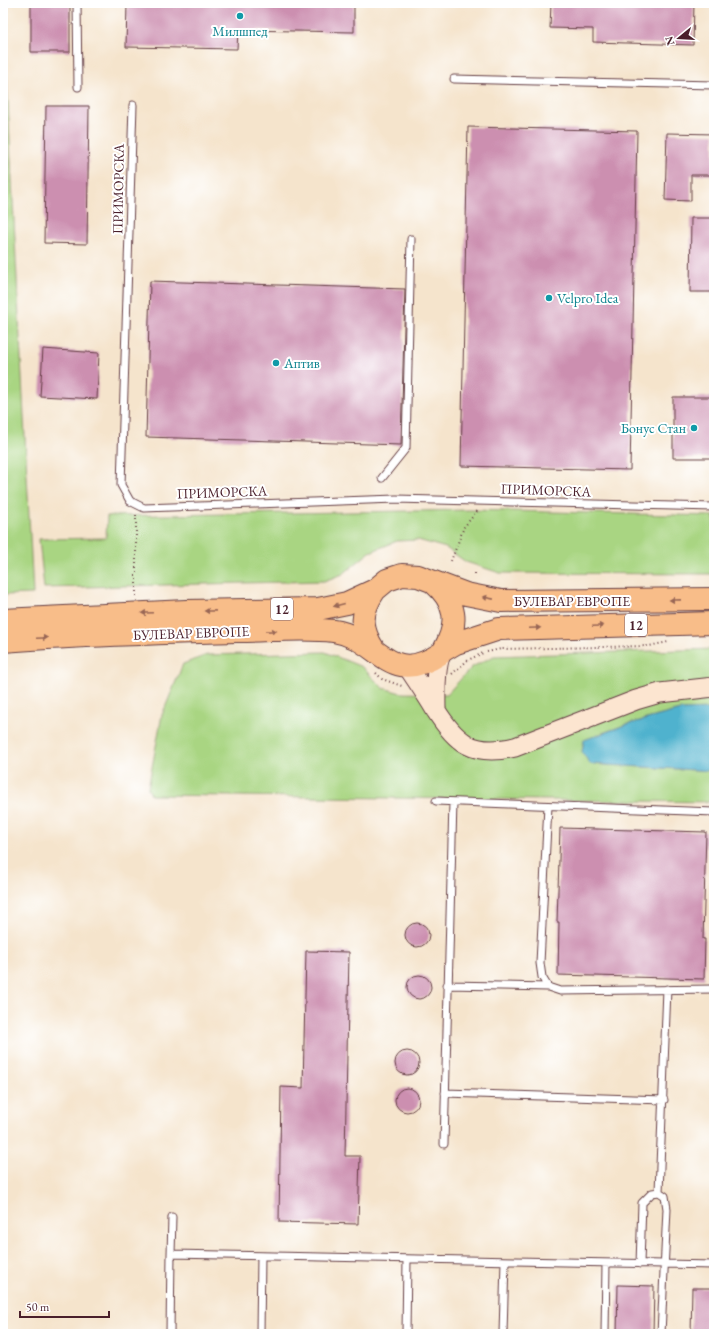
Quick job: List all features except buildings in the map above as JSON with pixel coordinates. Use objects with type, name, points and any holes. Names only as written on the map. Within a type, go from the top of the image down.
[{"type":"main road","name":"БУЛЕВАР ЕВРОПЕ","points":[[3,620],[186,611],[318,609],[347,603],[375,590],[387,580],[402,575],[418,576],[466,594],[501,601],[714,599]]},
{"type":"main road","name":"БУЛЕВАР ЕВРОПЕ","points":[[432,582],[444,592],[452,605],[454,621],[452,636],[442,652]]},
{"type":"main road","name":"БУЛЕВАР ЕВРОПЕ","points":[[374,650],[367,639],[364,626],[364,613],[368,601],[375,590]]},
{"type":"main road","name":"БУЛЕВАР ЕВРОПЕ","points":[[3,641],[184,632],[316,630],[347,634],[374,650],[386,660],[408,666],[429,661],[456,643],[499,630],[714,623]]},
{"type":"street","points":[[436,711],[436,683],[442,652]]},
{"type":"street","points":[[408,666],[450,732],[463,743],[480,750],[498,751],[515,747],[654,694],[692,688],[714,687]]},
{"type":"lane","points":[[77,3],[78,87]]},
{"type":"lane","points":[[454,79],[714,85]]},
{"type":"lane","name":"ПРИМОРСКА","points":[[133,105],[121,485],[130,501],[144,508],[382,499],[714,507]]},
{"type":"lane","points":[[382,478],[406,448],[411,239]]},
{"type":"lane","points":[[436,801],[714,812]]},
{"type":"lane","points":[[444,1144],[453,802]]},
{"type":"lane","points":[[548,806],[540,963],[542,977],[548,987]]},
{"type":"lane","points":[[447,985],[548,987],[560,991],[714,989]]},
{"type":"lane","points":[[659,1192],[664,1100],[667,989]]},
{"type":"lane","points":[[445,1093],[664,1100]]},
{"type":"lane","points":[[640,1264],[642,1203],[652,1193],[659,1192],[665,1196],[667,1209],[661,1334]]},
{"type":"lane","points":[[170,1334],[172,1217]]},
{"type":"lane","points":[[171,1254],[714,1265]]},
{"type":"lane","points":[[260,1334],[261,1256]]},
{"type":"lane","points":[[406,1334],[407,1259]]},
{"type":"lane","points":[[503,1334],[505,1261]]},
{"type":"lane","points":[[605,1334],[606,1263]]},
{"type":"path","points":[[451,561],[464,527],[485,502]]},
{"type":"path","points":[[136,504],[136,598]]},
{"type":"green space","points":[[3,3],[33,594],[3,595]]},
{"type":"green space","points":[[470,510],[714,516],[714,574],[500,573],[466,562],[446,548],[418,540],[397,541],[370,552],[343,574],[324,581],[44,588],[39,539],[106,538],[107,516]]},
{"type":"green space","points":[[714,649],[714,709],[680,710],[625,725],[597,735],[590,764],[714,771],[714,802],[151,795],[148,788],[162,715],[183,664],[207,655],[325,652],[362,667],[383,688],[401,693],[447,694],[472,667],[494,656]]},
{"type":"water","points":[[714,709],[714,771],[590,764],[582,752],[584,740],[625,725],[680,710]]},
{"type":"place","name":"Милшпед","points":[[240,16]]},
{"type":"place","name":"Velpro Idea","points":[[549,298]]},
{"type":"place","name":"Аптив","points":[[276,363]]},
{"type":"place","name":"Бонус Стан","points":[[694,428]]}]
